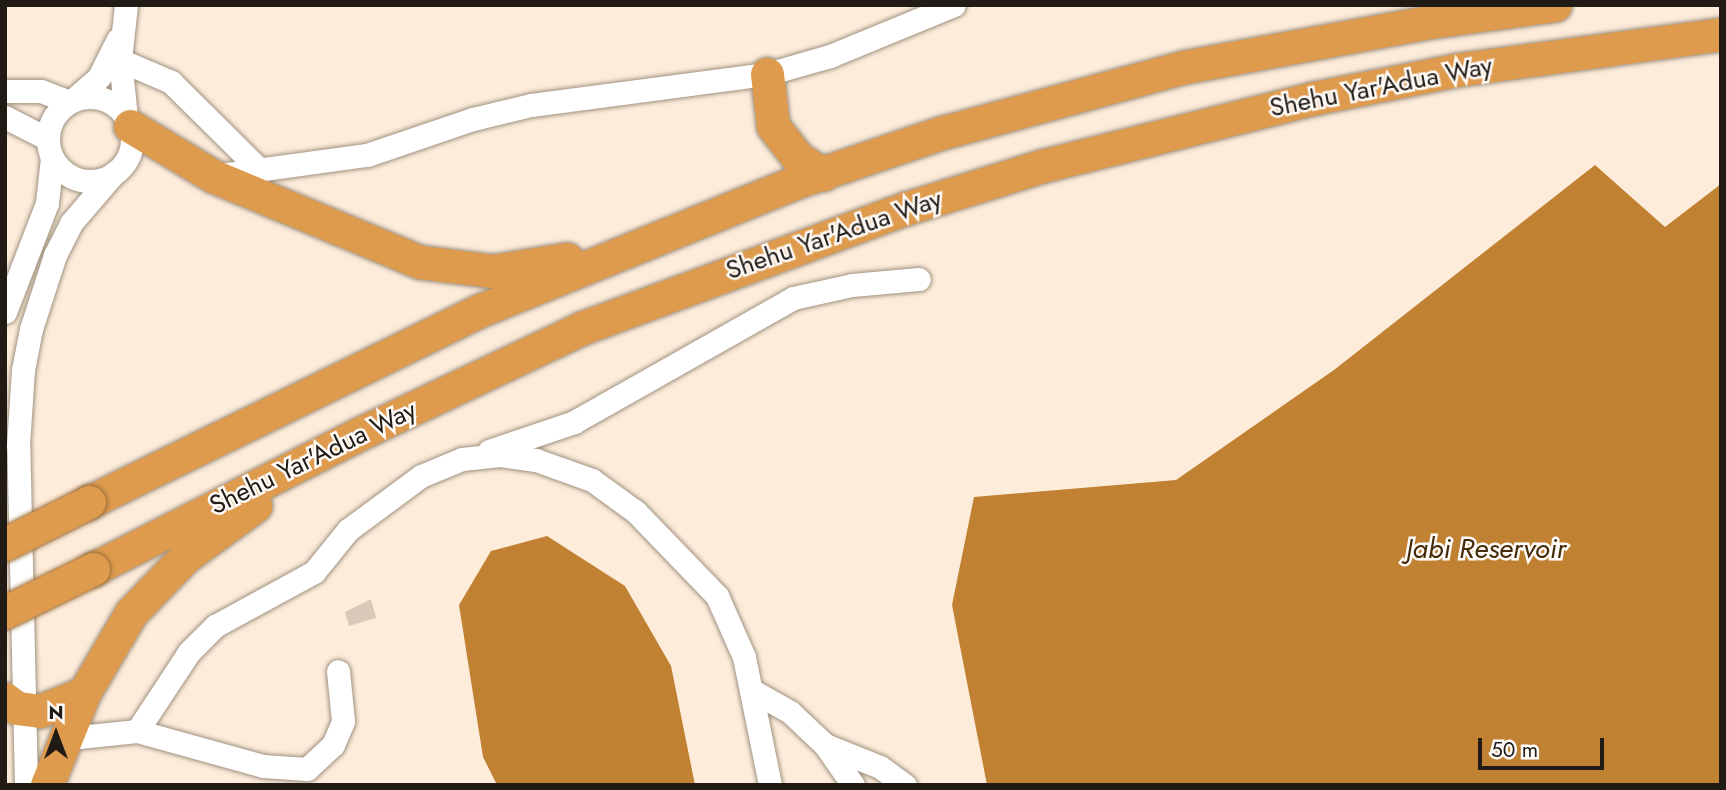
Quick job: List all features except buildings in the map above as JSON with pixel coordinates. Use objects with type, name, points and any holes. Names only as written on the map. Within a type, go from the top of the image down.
[{"type":"highway","name":"Shehu Yar'Adua Way","points":[[5,544],[379,356],[687,225],[823,174],[942,133],[1184,67],[1416,24],[1555,5]]},
{"type":"highway","name":"Shehu Yar'Adua Way","points":[[5,612],[360,433],[582,328],[679,289],[907,208],[1042,166],[1315,98],[1456,70],[1721,34]]},
{"type":"highway","points":[[767,74],[773,127],[798,158],[823,174]]},
{"type":"highway","points":[[128,121],[213,176],[397,255],[468,271],[531,267],[687,225]]},
{"type":"highway","points":[[47,785],[66,732],[84,693],[131,613],[155,586],[220,530],[360,433]]},
{"type":"highway","points":[[14,704],[55,708],[84,693]]},
{"type":"street","points":[[26,785],[14,704],[18,445],[28,342],[42,290],[71,223],[131,149],[120,60],[126,5]]},
{"type":"street","points":[[213,176],[367,155],[473,119],[531,105],[767,74],[830,56],[954,5]]},
{"type":"street","points":[[5,312],[47,203],[50,148],[57,112],[99,77],[121,33]]},
{"type":"street","points":[[120,60],[171,82],[258,168]]},
{"type":"street","points":[[5,92],[41,91],[71,102],[99,98],[112,103],[128,121]]},
{"type":"street","points":[[5,117],[50,148],[73,177],[88,180],[114,173]]},
{"type":"street","points":[[137,731],[201,636],[281,586],[313,572],[348,530],[381,503],[421,477],[462,459],[574,422],[793,298],[852,285],[919,279]]},
{"type":"street","points":[[462,459],[500,455],[536,460],[592,480],[636,512],[717,596],[744,657],[770,785]]},
{"type":"street","points":[[66,732],[79,737],[137,731],[263,766],[307,769],[333,745],[343,721],[338,671]]},
{"type":"street","points":[[751,690],[790,712],[825,745],[853,785]]},
{"type":"street","points":[[825,745],[880,767],[905,785]]},
{"type":"water","name":"Jabi Reservoir","points":[[1595,165],[1665,227],[1721,184],[1721,785],[987,785],[952,605],[974,497],[1176,480],[1334,370]]},
{"type":"water","points":[[547,536],[625,586],[671,666],[695,785],[497,785],[483,757],[459,605],[491,551]]}]
